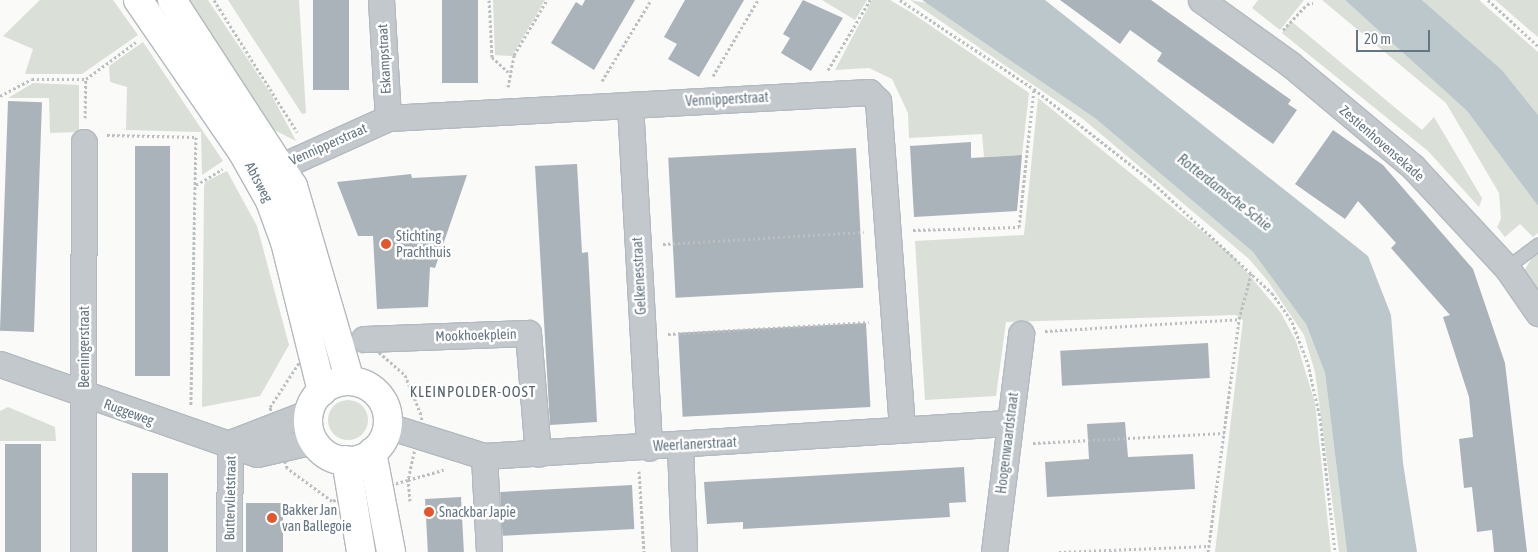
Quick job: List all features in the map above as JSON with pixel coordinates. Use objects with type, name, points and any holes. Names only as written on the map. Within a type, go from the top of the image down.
[{"type":"street","name":"Abtsweg","points":[[138,0],[258,177],[278,220],[314,354],[316,402]]},
{"type":"street","name":"Abtsweg","points":[[172,0],[281,164],[302,209],[352,342],[350,381]]},
{"type":"street","name":"Eskampstraat","points":[[381,0],[388,118]]},
{"type":"street","name":"Zestienhovensekade","points":[[1201,0],[1290,64],[1414,167],[1507,268],[1538,313]]},
{"type":"street","name":"Vennipperstraat","points":[[258,177],[281,164],[388,118],[869,92],[878,101],[902,428]]},
{"type":"street","name":"Gelkenesstraat","points":[[630,105],[637,245],[643,447]]},
{"type":"street","name":"Beeningerstraat","points":[[83,552],[84,396],[90,139]]},
{"type":"street","name":"Mookhoekplein","points":[[352,342],[528,333],[538,454]]},
{"type":"street","name":"Hoogenwaardstraat","points":[[994,552],[1007,434],[1021,334]]},
{"type":"street","name":"Ruggeweg","points":[[0,364],[190,434],[230,443],[257,454],[277,439],[316,402]]},
{"type":"street","points":[[350,381],[379,395],[388,413],[388,426],[372,452],[346,460],[328,454],[314,441],[316,402],[350,381]]},
{"type":"street","name":"Weerlanerstraat","points":[[388,426],[418,433],[484,456],[680,446],[902,428],[1007,434]]},
{"type":"street","name":"Ruggeweg","points":[[277,439],[314,441]]},
{"type":"street","name":"Buttervlietstraat","points":[[229,552],[230,443]]},
{"type":"street","points":[[680,446],[684,552]]},
{"type":"street","points":[[372,452],[391,552]]},
{"type":"street","points":[[484,456],[489,552]]},
{"type":"street","points":[[346,460],[354,495],[361,552]]},
{"type":"lane","points":[[1507,268],[1538,244]]},
{"type":"path","points":[[489,0],[492,57],[508,72]]},
{"type":"path","points":[[509,111],[508,72],[547,0]]},
{"type":"path","points":[[586,107],[651,0]]},
{"type":"path","points":[[698,100],[758,0]]},
{"type":"path","points":[[814,94],[870,0]]},
{"type":"path","points":[[900,0],[1034,89],[1150,180],[1252,271],[1292,322],[1308,364],[1320,418],[1335,552]]},
{"type":"path","points":[[1488,0],[1538,46]]},
{"type":"path","points":[[1282,32],[1307,4],[1313,4]]},
{"type":"path","points":[[0,96],[32,79],[86,79],[143,36]]},
{"type":"path","points":[[86,79],[90,139],[196,137],[190,434]]},
{"type":"path","points":[[637,245],[889,231],[1019,227],[1034,89]]},
{"type":"path","points":[[196,185],[231,163]]},
{"type":"path","points":[[1208,552],[1239,319],[1252,271]]},
{"type":"path","points":[[1021,334],[1239,319]]},
{"type":"path","points":[[668,334],[872,322]]},
{"type":"path","points":[[352,342],[411,385],[420,406],[418,433],[408,480],[332,501],[287,468],[277,439],[270,406],[303,357],[352,342]]},
{"type":"path","points":[[1007,434],[1224,433]]},
{"type":"path","points":[[643,447],[644,552]]},
{"type":"path","points":[[1058,552],[1209,546]]},
{"type":"shaded area","points":[[40,0],[113,0],[138,35],[82,74],[25,74],[33,49],[3,36]]},
{"type":"shaded area","points":[[182,0],[208,0],[271,94],[296,141],[270,128]]},
{"type":"shaded area","points":[[228,0],[299,0],[306,113],[302,114]]},
{"type":"shaded area","points":[[493,0],[545,0],[512,56],[495,55]]},
{"type":"shaded area","points":[[822,0],[867,0],[855,20]]},
{"type":"shaded area","points":[[872,0],[890,0],[912,13],[1029,93],[1022,155],[984,157],[982,134],[909,138],[908,113],[892,79],[869,68],[835,70]]},
{"type":"shaded area","points":[[910,0],[927,3],[1096,119],[1253,252],[1291,300],[1306,324],[1325,373],[1347,552],[1339,552],[1315,372],[1304,335],[1267,280],[1249,259],[1083,119]]},
{"type":"shaded area","points":[[1258,0],[1304,0],[1280,30],[1252,8]]},
{"type":"shaded area","points":[[1322,0],[1345,0],[1467,111],[1538,206],[1538,233],[1533,237],[1520,224],[1505,237],[1497,227],[1501,219],[1499,193],[1446,103]]},
{"type":"shaded area","points":[[1422,0],[1479,0],[1538,52],[1538,115],[1502,70]]},
{"type":"shaded area","points":[[1495,0],[1538,0],[1538,37],[1533,33]]},
{"type":"shaded area","points":[[1291,21],[1422,130],[1434,117],[1482,198],[1479,207],[1428,151],[1282,33]]},
{"type":"shaded area","points":[[143,42],[223,161],[202,175],[201,132],[126,130],[127,87],[110,82],[109,66]]},
{"type":"shaded area","points":[[33,83],[79,85],[79,132],[50,133],[49,98],[8,98]]},
{"type":"shaded area","points":[[1038,98],[1235,258],[1281,313],[1296,341],[1315,403],[1331,552],[1215,552],[1243,320],[1236,315],[1006,322],[996,396],[925,400],[915,241],[1024,235]]},
{"type":"shaded area","points":[[227,171],[257,226],[289,345],[260,396],[202,407],[204,188],[205,182]]},
{"type":"shaded area","points":[[1538,248],[1538,289],[1524,271]]},
{"type":"shaded area","points":[[352,400],[359,403],[365,409],[368,420],[367,428],[359,437],[352,440],[344,440],[337,437],[329,428],[328,416],[331,409],[340,401]]},
{"type":"shaded area","points":[[8,407],[55,427],[56,441],[0,441],[0,411]]},
{"type":"water","name":"Rotterdamsche Schie","points":[[922,0],[1045,0],[1368,256],[1391,315],[1403,463],[1417,552],[1347,552],[1325,373],[1306,324],[1253,252],[1096,119]]},
{"type":"water","points":[[1345,0],[1422,0],[1502,70],[1538,115],[1538,206],[1467,111]]},
{"type":"building","points":[[313,0],[349,0],[349,90],[313,90]]},
{"type":"building","points":[[442,0],[478,0],[478,83],[442,83]]},
{"type":"building","points":[[585,0],[635,0],[594,70],[551,43],[576,2],[582,6]]},
{"type":"building","points":[[685,0],[744,0],[699,77],[668,59],[677,44],[664,37]]},
{"type":"building","points":[[803,0],[843,18],[811,71],[781,53],[790,38],[783,34]]},
{"type":"building","points":[[1060,0],[1151,0],[1291,100],[1288,104],[1297,110],[1273,144],[1157,61],[1162,53],[1130,30],[1120,44]]},
{"type":"building","points":[[8,101],[42,102],[34,332],[0,331]]},
{"type":"building","points":[[1333,130],[1383,165],[1473,269],[1505,363],[1527,552],[1494,552],[1492,530],[1477,532],[1472,487],[1464,488],[1459,439],[1473,437],[1469,397],[1443,317],[1450,315],[1391,248],[1396,243],[1358,201],[1345,219],[1295,184]]},
{"type":"building","points":[[971,142],[971,158],[1022,155],[1017,211],[914,217],[910,146]]},
{"type":"building","points":[[135,146],[170,146],[170,376],[135,376]]},
{"type":"building","points":[[856,148],[863,288],[676,298],[668,158]]},
{"type":"building","points":[[577,164],[582,253],[588,252],[597,422],[550,425],[535,166]]},
{"type":"building","points":[[411,174],[412,178],[467,175],[435,268],[430,267],[428,307],[377,309],[373,236],[358,236],[337,182]]},
{"type":"building","points":[[866,323],[870,407],[683,417],[678,333]]},
{"type":"building","points":[[1208,343],[1210,378],[1062,386],[1060,351]]},
{"type":"building","points":[[1125,422],[1128,457],[1193,454],[1195,489],[1047,497],[1045,462],[1089,459],[1087,424]]},
{"type":"building","points":[[5,444],[41,444],[41,552],[5,552]]},
{"type":"building","points":[[964,467],[966,502],[949,503],[950,517],[743,529],[743,522],[707,524],[704,482]]},
{"type":"building","points":[[132,473],[168,473],[168,552],[132,552]]},
{"type":"building","points":[[632,485],[634,529],[502,536],[500,492]]},
{"type":"building","points":[[461,497],[464,552],[428,552],[425,499]]},
{"type":"building","points":[[246,503],[283,503],[283,552],[246,552]]},
{"type":"place","name":"Stichting Prachthuis","points":[[386,244]]},
{"type":"place","name":"Snackbar Japie","points":[[429,512]]},
{"type":"place","name":"Bakker Jan van Ballegoie","points":[[272,518]]},
{"type":"district","name":"KLEINPOLDER-OOST","points":[[473,392]]}]
